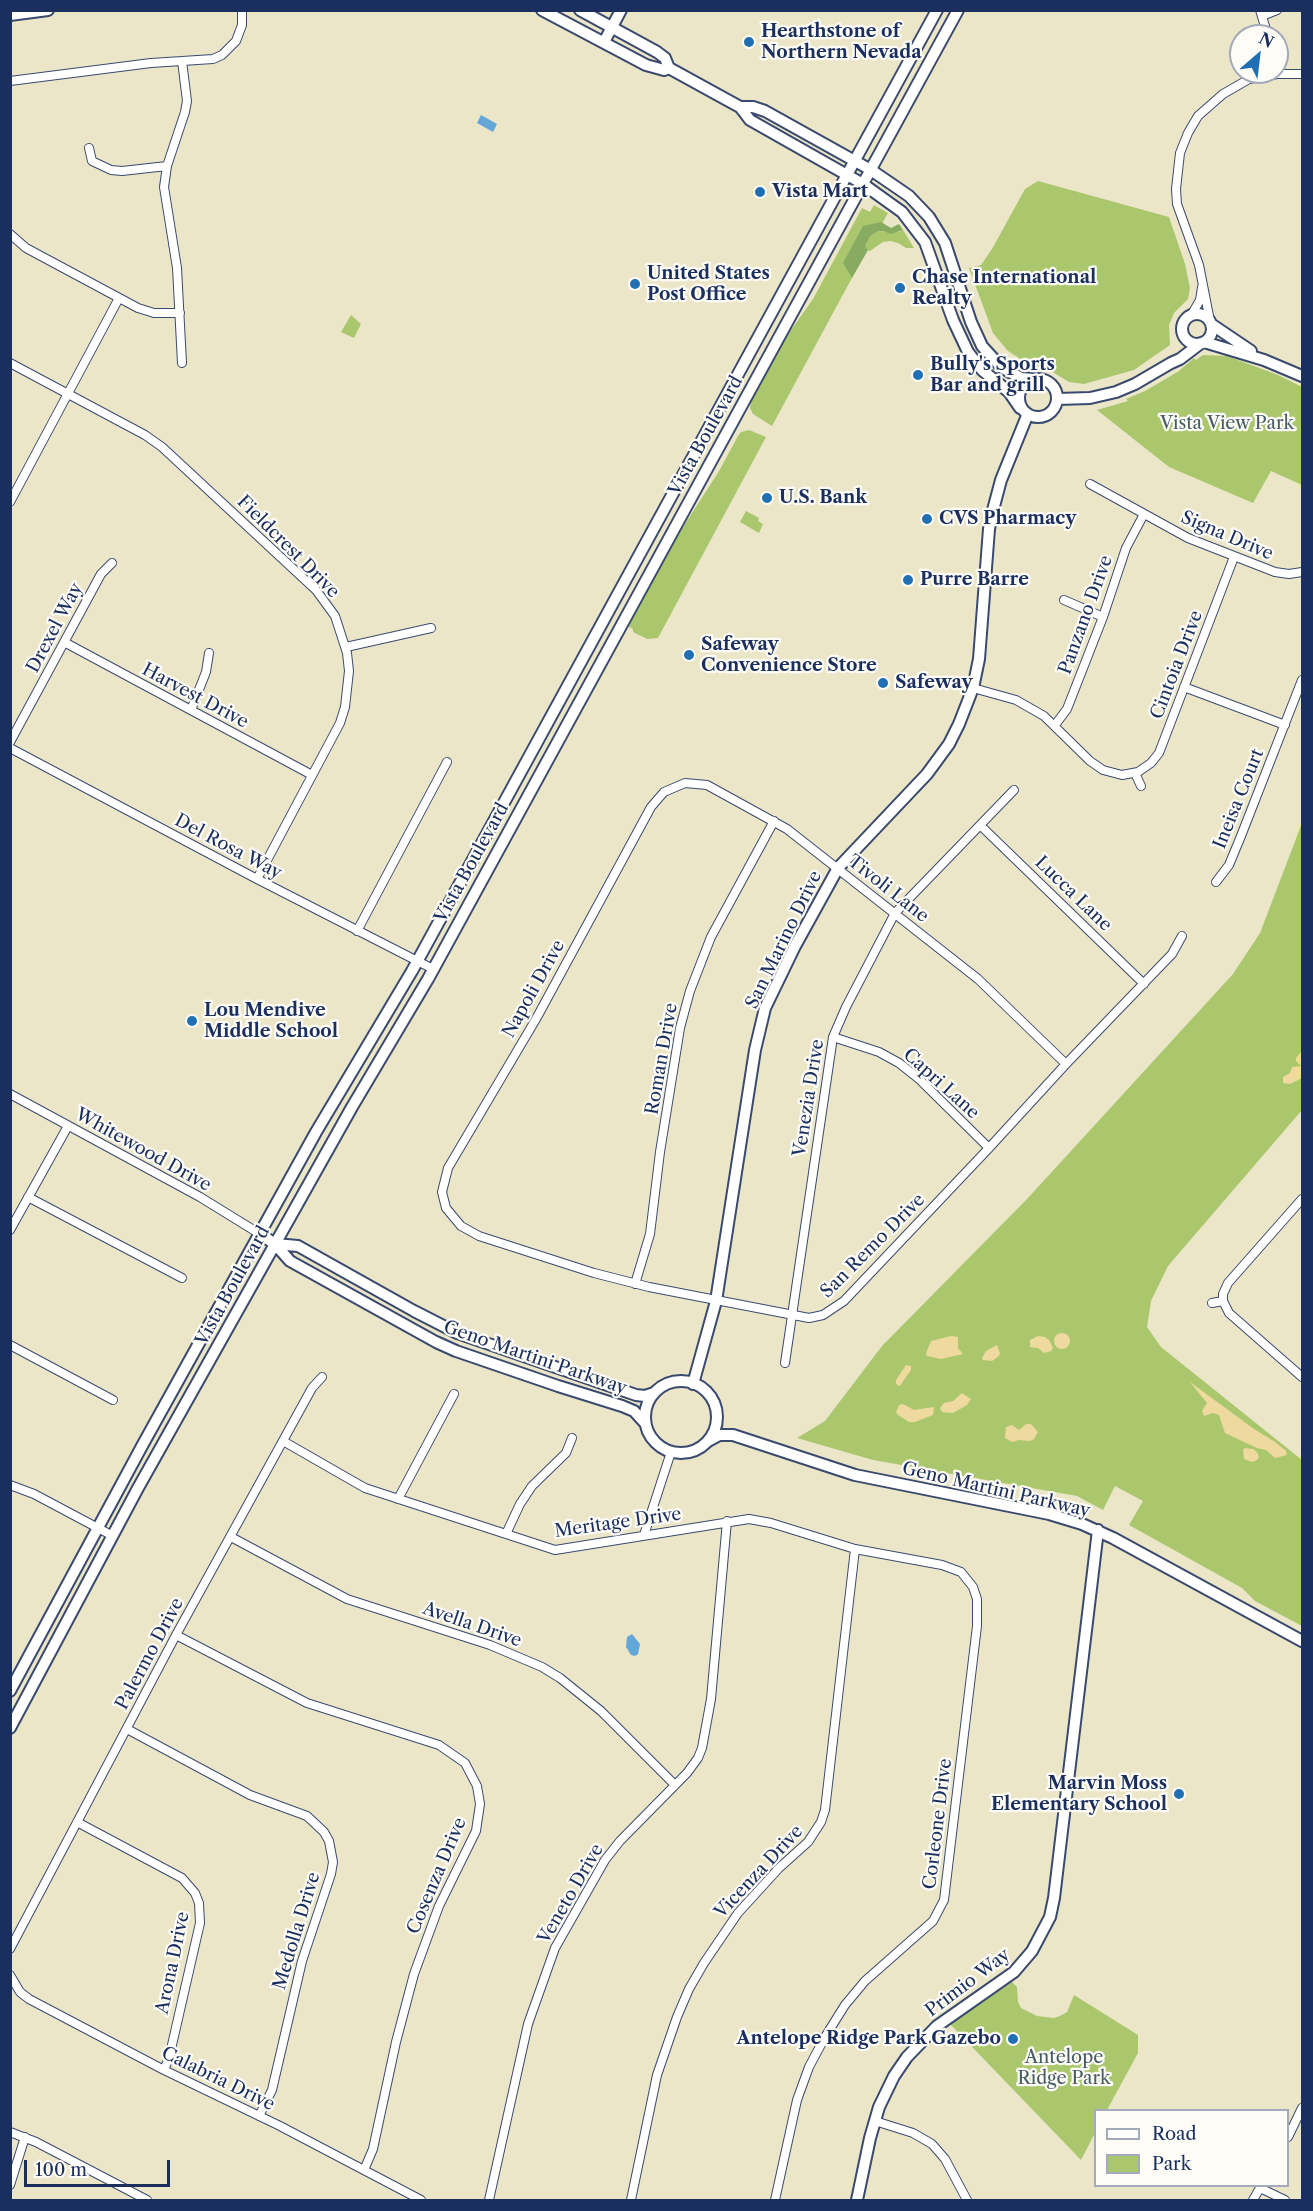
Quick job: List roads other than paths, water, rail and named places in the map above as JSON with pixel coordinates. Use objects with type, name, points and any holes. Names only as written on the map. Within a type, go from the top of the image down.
[{"type":"street","points":[[10,15],[48,10]]},
{"type":"street","points":[[10,81],[152,63],[213,59],[231,48],[240,34],[242,10]]},
{"type":"street","points":[[542,10],[646,65],[664,70],[669,68]]},
{"type":"street","points":[[580,10],[657,52],[665,58],[669,68],[740,107],[750,120],[848,175],[897,207],[920,233],[931,256],[953,320],[968,352],[982,370],[1009,392],[1024,412],[1037,418],[1053,407],[1057,399],[1056,389],[1049,382],[1043,379],[1021,378],[1008,372],[986,352],[975,331],[950,258],[935,225],[909,196],[871,170],[765,111],[753,107],[740,107]]},
{"type":"street","points":[[604,42],[621,10]]},
{"type":"street","name":"Vista Boulevard","points":[[10,1690],[260,1234],[343,1086],[417,961],[937,10]]},
{"type":"street","name":"Vista Boulevard","points":[[10,1728],[113,1536],[275,1244],[433,969],[958,10]]},
{"type":"street","points":[[1261,13],[1276,10]]},
{"type":"street","points":[[182,61],[187,101],[167,166],[164,187],[177,267],[182,363]]},
{"type":"street","points":[[1057,399],[1090,398],[1116,392],[1146,379],[1180,359],[1211,334],[1199,265],[1177,204],[1176,181],[1179,153],[1198,116],[1217,98],[1241,84]]},
{"type":"street","points":[[89,148],[93,161],[111,170],[167,166]]},
{"type":"street","points":[[10,234],[26,248],[145,310],[154,313],[180,312]]},
{"type":"street","points":[[1171,363],[1183,335],[1183,323],[1192,314],[1200,300],[1202,287]]},
{"type":"street","points":[[10,502],[119,298]]},
{"type":"street","points":[[1192,314],[1200,314],[1264,360]]},
{"type":"street","points":[[1183,335],[1190,342],[1202,343],[1264,360],[1302,376]]},
{"type":"street","name":"Fieldcrest Drive","points":[[10,363],[146,435],[173,457],[316,590],[335,616],[346,647],[349,671],[345,707],[340,723],[257,879]]},
{"type":"street","points":[[1024,412],[1019,401],[1020,392],[1033,379]]},
{"type":"street","name":"San Marino Drive","points":[[693,1384],[716,1301],[755,1050],[765,1008],[814,908],[838,868],[935,764],[959,724],[973,688],[979,659],[989,529],[1001,480],[1024,412]]},
{"type":"street","name":"Signa Drive","points":[[1090,484],[1188,538],[1280,574],[1302,572]]},
{"type":"street","name":"Panzano Drive","points":[[1055,725],[1067,709],[1103,616],[1126,548],[1144,514]]},
{"type":"street","name":"Cintoia Drive","points":[[1135,773],[1147,767],[1158,753],[1234,557]]},
{"type":"street","name":"Drexel Way","points":[[10,742],[101,574],[112,562]]},
{"type":"street","points":[[1064,600],[1103,616]]},
{"type":"street","points":[[346,647],[432,628]]},
{"type":"street","name":"Harvest Drive","points":[[64,642],[312,775]]},
{"type":"street","points":[[191,710],[206,672],[209,653]]},
{"type":"street","name":"Ineisa Court","points":[[1216,882],[1229,865],[1302,680]]},
{"type":"street","points":[[1184,687],[1285,725]]},
{"type":"street","points":[[973,688],[1016,700],[1055,725],[1090,761],[1103,770],[1116,775],[1135,773],[1141,786]]},
{"type":"street","name":"Del Rosa Way","points":[[10,748],[433,969]]},
{"type":"street","points":[[357,931],[447,762]]},
{"type":"street","name":"Tivoli Lane","points":[[667,790],[685,783],[707,786],[788,829],[978,979],[1066,1064]]},
{"type":"street","name":"Napoli Drive","points":[[446,1208],[442,1192],[448,1168],[536,1019],[651,807],[667,790]]},
{"type":"street","name":"Venezia Drive","points":[[784,1363],[833,1037],[895,913],[1014,790]]},
{"type":"street","name":"Roman Drive","points":[[635,1284],[650,1234],[660,1152],[680,1028],[690,991],[711,937],[774,821]]},
{"type":"street","name":"Lucca Lane","points":[[981,826],[1143,984]]},
{"type":"street","name":"San Remo Drive","points":[[446,1208],[461,1226],[479,1236],[594,1273],[635,1284],[791,1315],[809,1318],[823,1315],[844,1301],[989,1148],[1172,954],[1182,936]]},
{"type":"street","name":"Capri Lane","points":[[833,1037],[879,1052],[899,1063],[918,1078],[989,1148]]},
{"type":"street","name":"Whitewood Drive","points":[[10,1094],[200,1197],[260,1234]]},
{"type":"street","points":[[10,1230],[68,1126]]},
{"type":"street","points":[[28,1197],[182,1278]]},
{"type":"street","points":[[1302,1199],[1228,1283],[1223,1294],[1223,1301],[1230,1313],[1302,1377]]},
{"type":"street","points":[[260,1234],[275,1244]]},
{"type":"street","name":"Geno Martini Parkway","points":[[275,1244],[298,1246],[457,1333],[636,1395],[645,1396],[654,1392]]},
{"type":"street","name":"Geno Martini Parkway","points":[[275,1244],[290,1261],[436,1342],[456,1351],[622,1406],[636,1412],[644,1422]]},
{"type":"street","points":[[1212,1303],[1223,1301]]},
{"type":"street","points":[[10,1345],[113,1400]]},
{"type":"street","name":"Palermo Drive","points":[[10,1949],[176,1635],[312,1389],[322,1377]]},
{"type":"street","points":[[681,1381],[693,1384],[708,1394],[722,1424],[734,1435],[723,1435],[690,1452],[671,1452],[663,1449],[652,1438],[644,1422],[647,1402],[654,1392],[668,1383],[681,1381]]},
{"type":"street","points":[[398,1499],[454,1394]]},
{"type":"street","points":[[708,1441],[715,1430],[718,1416]]},
{"type":"street","name":"Geno Martini Parkway","points":[[734,1435],[838,1471],[1049,1514],[1098,1530],[1302,1641]]},
{"type":"street","points":[[506,1534],[532,1486],[566,1453],[572,1438]]},
{"type":"street","name":"Meritage Drive","points":[[283,1441],[365,1488],[555,1550],[749,1519],[771,1523],[855,1549],[942,1565],[961,1572],[969,1580]]},
{"type":"street","points":[[644,1535],[671,1452]]},
{"type":"street","points":[[10,1485],[34,1494],[113,1536]]},
{"type":"street","name":"Veneto Drive","points":[[489,2200],[520,2053],[537,1996],[555,1948],[605,1860],[698,1758],[706,1735],[727,1521]]},
{"type":"street","name":"Primio Way","points":[[857,2200],[875,2121],[894,2076],[915,2047],[946,2019],[1014,1972],[1032,1952],[1050,1917],[1098,1530]]},
{"type":"street","name":"Avella Drive","points":[[231,1537],[347,1599],[490,1645],[542,1667],[560,1678],[601,1711],[675,1785]]},
{"type":"street","name":"Vicenza Drive","points":[[631,2200],[657,2075],[689,1989],[738,1913],[765,1882],[808,1842],[821,1822],[825,1810],[855,1549]]},
{"type":"street","name":"Corleone Drive","points":[[776,2200],[797,2100],[809,2067],[825,2037],[845,2005],[866,1981],[933,1921],[944,1900],[977,1626],[977,1599],[969,1580]]},
{"type":"street","name":"Cosenza Drive","points":[[176,1635],[307,1704],[439,1745],[465,1763],[477,1786],[480,1804],[476,1831],[439,1906],[414,1974],[396,2042],[374,2148],[364,2170]]},
{"type":"street","name":"Medolla Drive","points":[[126,1729],[250,1795],[307,1816],[324,1832],[329,1841],[333,1862],[331,1874],[302,1961],[272,2090],[260,2116]]},
{"type":"street","name":"Arona Drive","points":[[77,1822],[182,1878],[195,1893],[199,1902],[200,1923],[169,2058],[164,2070]]},
{"type":"street","name":"Calabria Drive","points":[[10,1975],[20,1992],[28,1999],[421,2200]]},
{"type":"street","points":[[1289,2133],[1302,2108]]},
{"type":"street","points":[[875,2121],[914,2133],[932,2145],[945,2159],[967,2200]]},
{"type":"street","points":[[10,2132],[25,2137],[147,2200]]},
{"type":"street","points":[[10,2185],[25,2137]]},
{"type":"street","points":[[1253,2200],[1261,2187],[1285,2200]]},
{"type":"water","points":[[481,115],[497,124],[493,132],[477,123]]},
{"type":"water","points":[[632,1634],[640,1644],[638,1654],[635,1656],[631,1655],[626,1647],[627,1637]]},
{"type":"place","name":"Hearthstone of Northern Nevada","points":[[749,42]]},
{"type":"place","name":"Vista Mart","points":[[760,192]]},
{"type":"place","name":"United States Post Office","points":[[635,284]]},
{"type":"place","name":"Chase International Realty","points":[[900,288]]},
{"type":"place","name":"Bully's Sports Bar and grill","points":[[918,375]]},
{"type":"place","name":"U.S. Bank","points":[[767,498]]},
{"type":"place","name":"CVS Pharmacy","points":[[927,519]]},
{"type":"place","name":"Purre Barre","points":[[908,580]]},
{"type":"place","name":"Safeway Convenience Store","points":[[689,655]]},
{"type":"place","name":"Safeway","points":[[883,683]]},
{"type":"place","name":"Lou Mendive Middle School","points":[[192,1021]]},
{"type":"place","name":"Marvin Moss Elementary School","points":[[1179,1794]]},
{"type":"place","name":"Antelope Ridge Park Gazebo","points":[[1013,2039]]},
{"type":"park label","name":"Vista View Park","points":[[1227,424]]},
{"type":"park label","name":"Antelope Ridge Park","points":[[1064,2068]]}]
